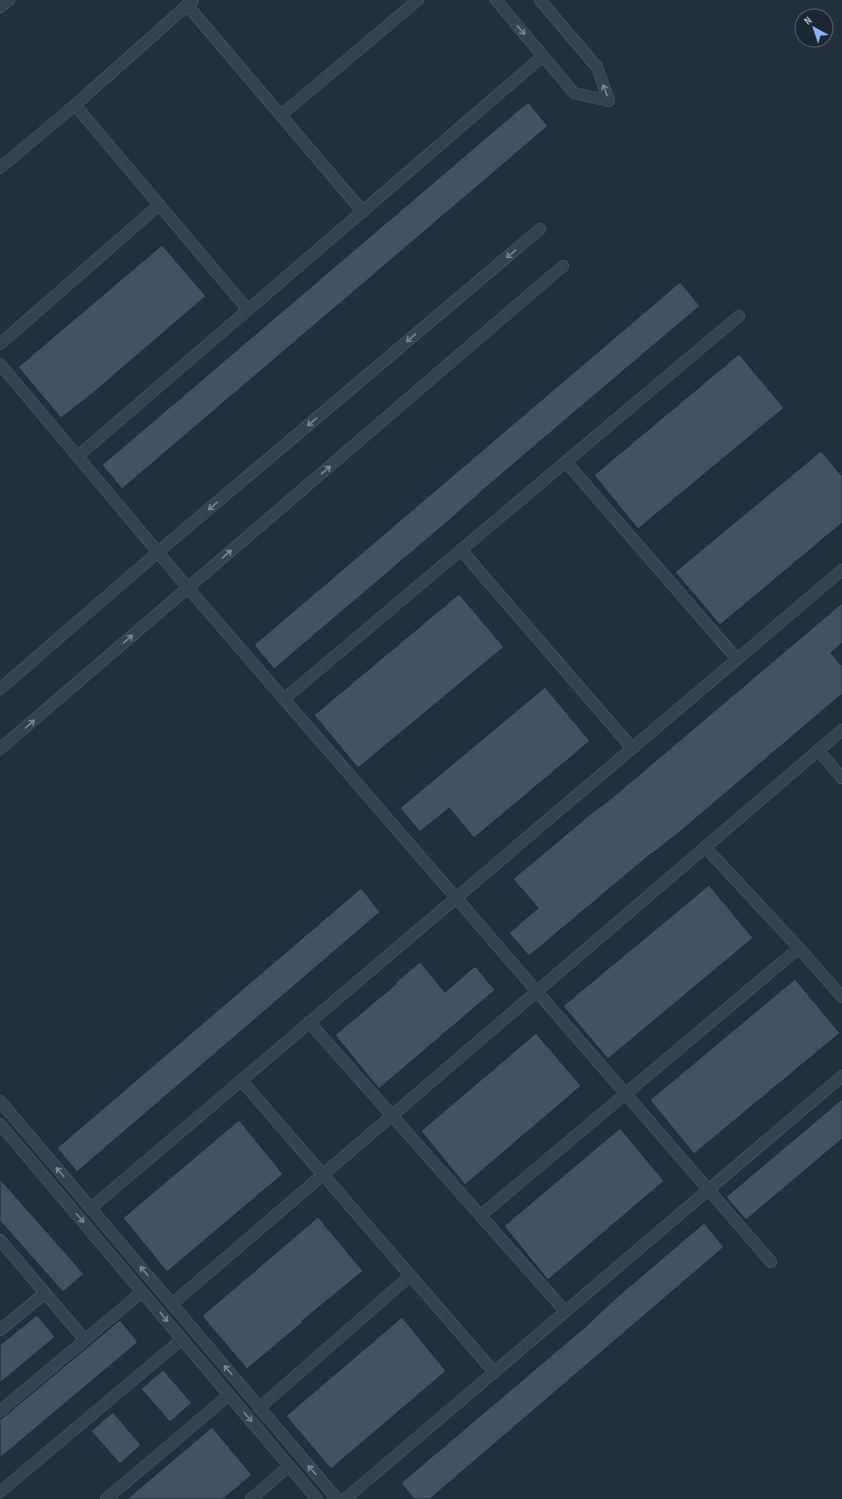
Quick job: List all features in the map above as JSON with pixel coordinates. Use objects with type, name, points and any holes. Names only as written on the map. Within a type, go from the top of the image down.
[{"type":"street","points":[[0,8],[9,0]]},
{"type":"street","points":[[281,115],[418,0]]},
{"type":"street","points":[[496,0],[574,92],[609,101],[596,67],[540,0]]},
{"type":"street","points":[[0,168],[75,105],[190,3],[281,115],[363,212]]},
{"type":"street","points":[[78,456],[543,56]]},
{"type":"street","points":[[75,105],[248,310]]},
{"type":"street","points":[[0,344],[160,205]]},
{"type":"street","points":[[0,689],[158,552],[540,229]]},
{"type":"street","points":[[0,749],[563,266]]},
{"type":"street","points":[[284,699],[739,316]]},
{"type":"street","points":[[0,364],[188,588],[771,1262]]},
{"type":"street","points":[[566,462],[737,659]]},
{"type":"street","points":[[461,550],[632,748]]},
{"type":"street","points":[[91,1208],[842,570]]},
{"type":"street","points":[[172,1304],[842,730]]},
{"type":"street","points":[[818,750],[842,778]]},
{"type":"street","points":[[705,847],[799,948],[842,997]]},
{"type":"street","points":[[480,1216],[799,948]]},
{"type":"street","points":[[309,1022],[565,1311]]},
{"type":"street","points":[[345,1499],[842,1076]]},
{"type":"street","points":[[241,1080],[494,1372]]},
{"type":"street","points":[[0,1101],[337,1499]]},
{"type":"street","points":[[0,1124],[318,1499]]},
{"type":"street","points":[[0,1240],[85,1340]]},
{"type":"street","points":[[260,1408],[410,1276]]},
{"type":"street","points":[[0,1411],[142,1292]]},
{"type":"street","points":[[0,1330],[45,1293]]},
{"type":"street","points":[[0,1492],[182,1339]]},
{"type":"street","points":[[106,1499],[229,1395]]},
{"type":"street","points":[[251,1499],[289,1466]]},
{"type":"building","points":[[528,102],[548,126],[122,489],[102,465]]},
{"type":"building","points":[[162,245],[206,296],[93,393],[61,418],[18,367]]},
{"type":"building","points":[[680,282],[700,306],[274,669],[254,645]]},
{"type":"building","points":[[739,354],[784,408],[638,529],[594,475]]},
{"type":"building","points":[[821,451],[842,476],[842,523],[720,625],[675,572]]},
{"type":"building","points":[[459,594],[504,647],[358,768],[314,715]]},
{"type":"building","points":[[842,603],[842,643],[831,653],[842,666],[842,694],[682,830],[652,853],[529,956],[509,933],[538,908],[513,879],[600,806],[601,807]]},
{"type":"building","points":[[545,687],[590,741],[474,838],[449,808],[420,832],[400,808]]},
{"type":"building","points":[[709,885],[753,938],[608,1059],[563,1006]]},
{"type":"building","points":[[361,888],[380,912],[77,1172],[57,1148]]},
{"type":"building","points":[[420,962],[445,992],[475,966],[495,990],[379,1089],[335,1035]]},
{"type":"building","points":[[795,979],[840,1033],[694,1154],[650,1100]]},
{"type":"building","points":[[536,1033],[581,1086],[465,1185],[421,1131]]},
{"type":"building","points":[[842,1099],[842,1139],[746,1220],[726,1197]]},
{"type":"building","points":[[239,1120],[283,1174],[167,1272],[123,1218]]},
{"type":"building","points":[[620,1128],[664,1181],[548,1280],[504,1226]]},
{"type":"building","points":[[0,1179],[84,1274],[63,1292],[0,1221]]},
{"type":"building","points":[[318,1217],[363,1271],[247,1369],[202,1316]]},
{"type":"building","points":[[704,1223],[724,1247],[430,1499],[414,1499],[401,1483],[585,1327],[617,1297]]},
{"type":"building","points":[[37,1315],[55,1337],[0,1383],[0,1345]]},
{"type":"building","points":[[402,1317],[446,1371],[331,1469],[286,1416]]},
{"type":"building","points":[[120,1320],[138,1342],[0,1458],[0,1420]]},
{"type":"building","points":[[163,1370],[192,1403],[170,1422],[141,1389]]},
{"type":"building","points":[[113,1412],[141,1445],[120,1464],[91,1431]]},
{"type":"building","points":[[212,1427],[252,1475],[223,1499],[127,1499]]}]
